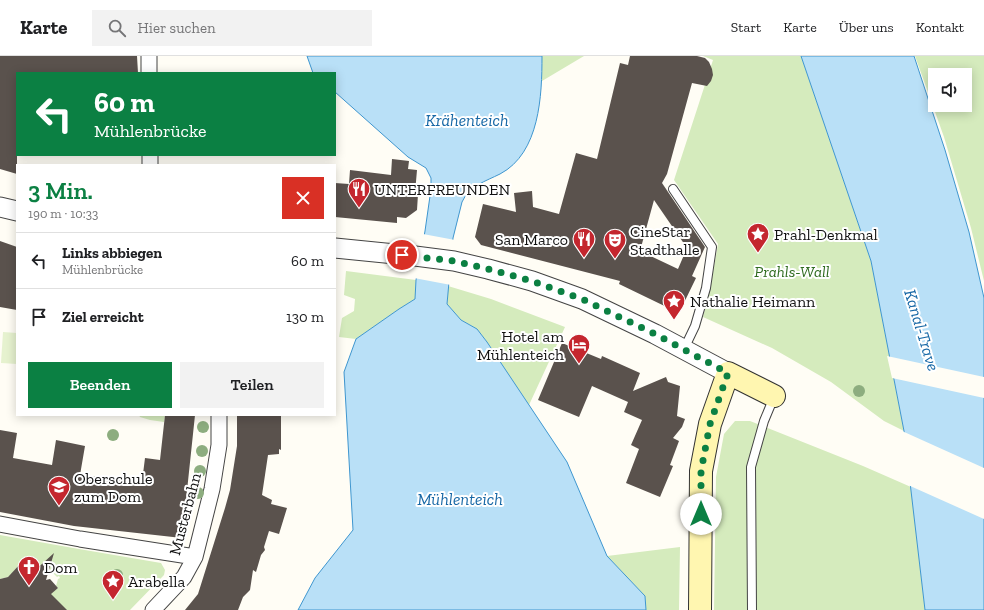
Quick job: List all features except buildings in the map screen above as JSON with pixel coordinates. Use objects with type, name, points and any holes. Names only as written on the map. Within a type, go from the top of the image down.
[{"type":"main road","points":[[700,610],[701,471],[710,424],[728,373],[774,396]]},
{"type":"street","points":[[149,56],[149,72]]},
{"type":"street","points":[[0,208],[16,211]]},
{"type":"street","points":[[336,248],[454,261],[532,281],[582,299],[684,349],[728,373]]},
{"type":"street","name":"Musterbahn","points":[[153,610],[184,577],[195,557],[212,489],[219,445],[219,416]]},
{"type":"street","points":[[0,524],[80,539],[195,557]]},
{"type":"lane","points":[[673,189],[712,247],[706,288],[695,326],[684,349]]},
{"type":"lane","points":[[752,610],[752,466],[764,421],[774,396]]},
{"type":"green space","points":[[542,56],[584,56],[542,81]]},
{"type":"green space","name":"Prahls-Wall","points":[[703,56],[801,56],[871,261],[904,431],[884,421],[831,382],[772,348],[703,317],[710,289],[718,244],[674,180],[713,60]]},
{"type":"green space","points":[[915,56],[984,56],[984,281],[971,228],[935,112],[972,112],[972,68],[928,68],[928,92]]},
{"type":"green space","points":[[346,271],[416,280],[415,299],[356,339],[339,337],[342,318],[354,311],[355,299],[344,295]]},
{"type":"green space","points":[[448,286],[491,299],[565,327],[529,405],[477,329],[461,320],[447,304]]},
{"type":"green space","points":[[3,332],[16,333],[16,364],[1,363]]},
{"type":"green space","points":[[140,416],[165,416],[164,422]]},
{"type":"green space","points":[[735,421],[750,421],[863,466],[911,487],[925,610],[714,610],[716,477],[724,434]]},
{"type":"green space","points":[[0,535],[161,563],[165,570],[164,575],[130,610],[56,610],[50,593],[58,588],[56,586],[58,579],[60,578],[49,569],[37,568],[37,571],[32,575],[21,564],[8,577],[0,579]]},
{"type":"green space","points":[[680,547],[679,610],[646,610],[645,596],[607,556]]},
{"type":"water","name":"Mühlenteich","points":[[307,56],[542,56],[539,105],[531,138],[523,152],[513,164],[500,174],[473,188],[465,196],[462,202],[453,238],[447,304],[461,320],[477,329],[487,342],[567,462],[607,556],[645,596],[646,610],[298,610],[315,578],[353,530],[344,372],[356,339],[415,299],[416,280],[431,189],[431,178],[426,168],[408,157],[336,93],[336,72],[313,72]]},
{"type":"water","name":"Kanal-Trave","points":[[801,56],[914,56],[928,98],[928,112],[932,112],[969,232],[984,298],[984,610],[925,610],[904,431],[871,261]]},
{"type":"pier","points":[[423,234],[455,240],[451,285],[414,278]]},
{"type":"pier","points":[[887,356],[984,377],[984,398],[892,378]]},
{"type":"pier","points":[[902,431],[984,468],[984,519],[908,485]]},
{"type":"place","name":"UNTERFREUNDEN","points":[[359,208]]},
{"type":"place","name":"Prahl-Denkmal","points":[[758,254]]},
{"type":"place","name":"San Marco","points":[[584,258]]},
{"type":"place","name":"CineStar Stadthalle","points":[[615,260]]},
{"type":"place","name":"Nathalie Heimann","points":[[674,320]]},
{"type":"place","name":"Hotel am Mühlenteich","points":[[579,364]]},
{"type":"place","name":"Oberschule zum Dom","points":[[59,506]]},
{"type":"place","name":"Dom","points":[[29,586]]},
{"type":"place","name":"Arabella","points":[[113,600]]},
{"type":"route","points":[[402,255],[454,261],[488,269],[532,281],[582,299],[655,334],[728,373],[710,424],[701,471],[701,514]]},
{"type":"water label","name":"Krähenteich","points":[[467,120]]}]
